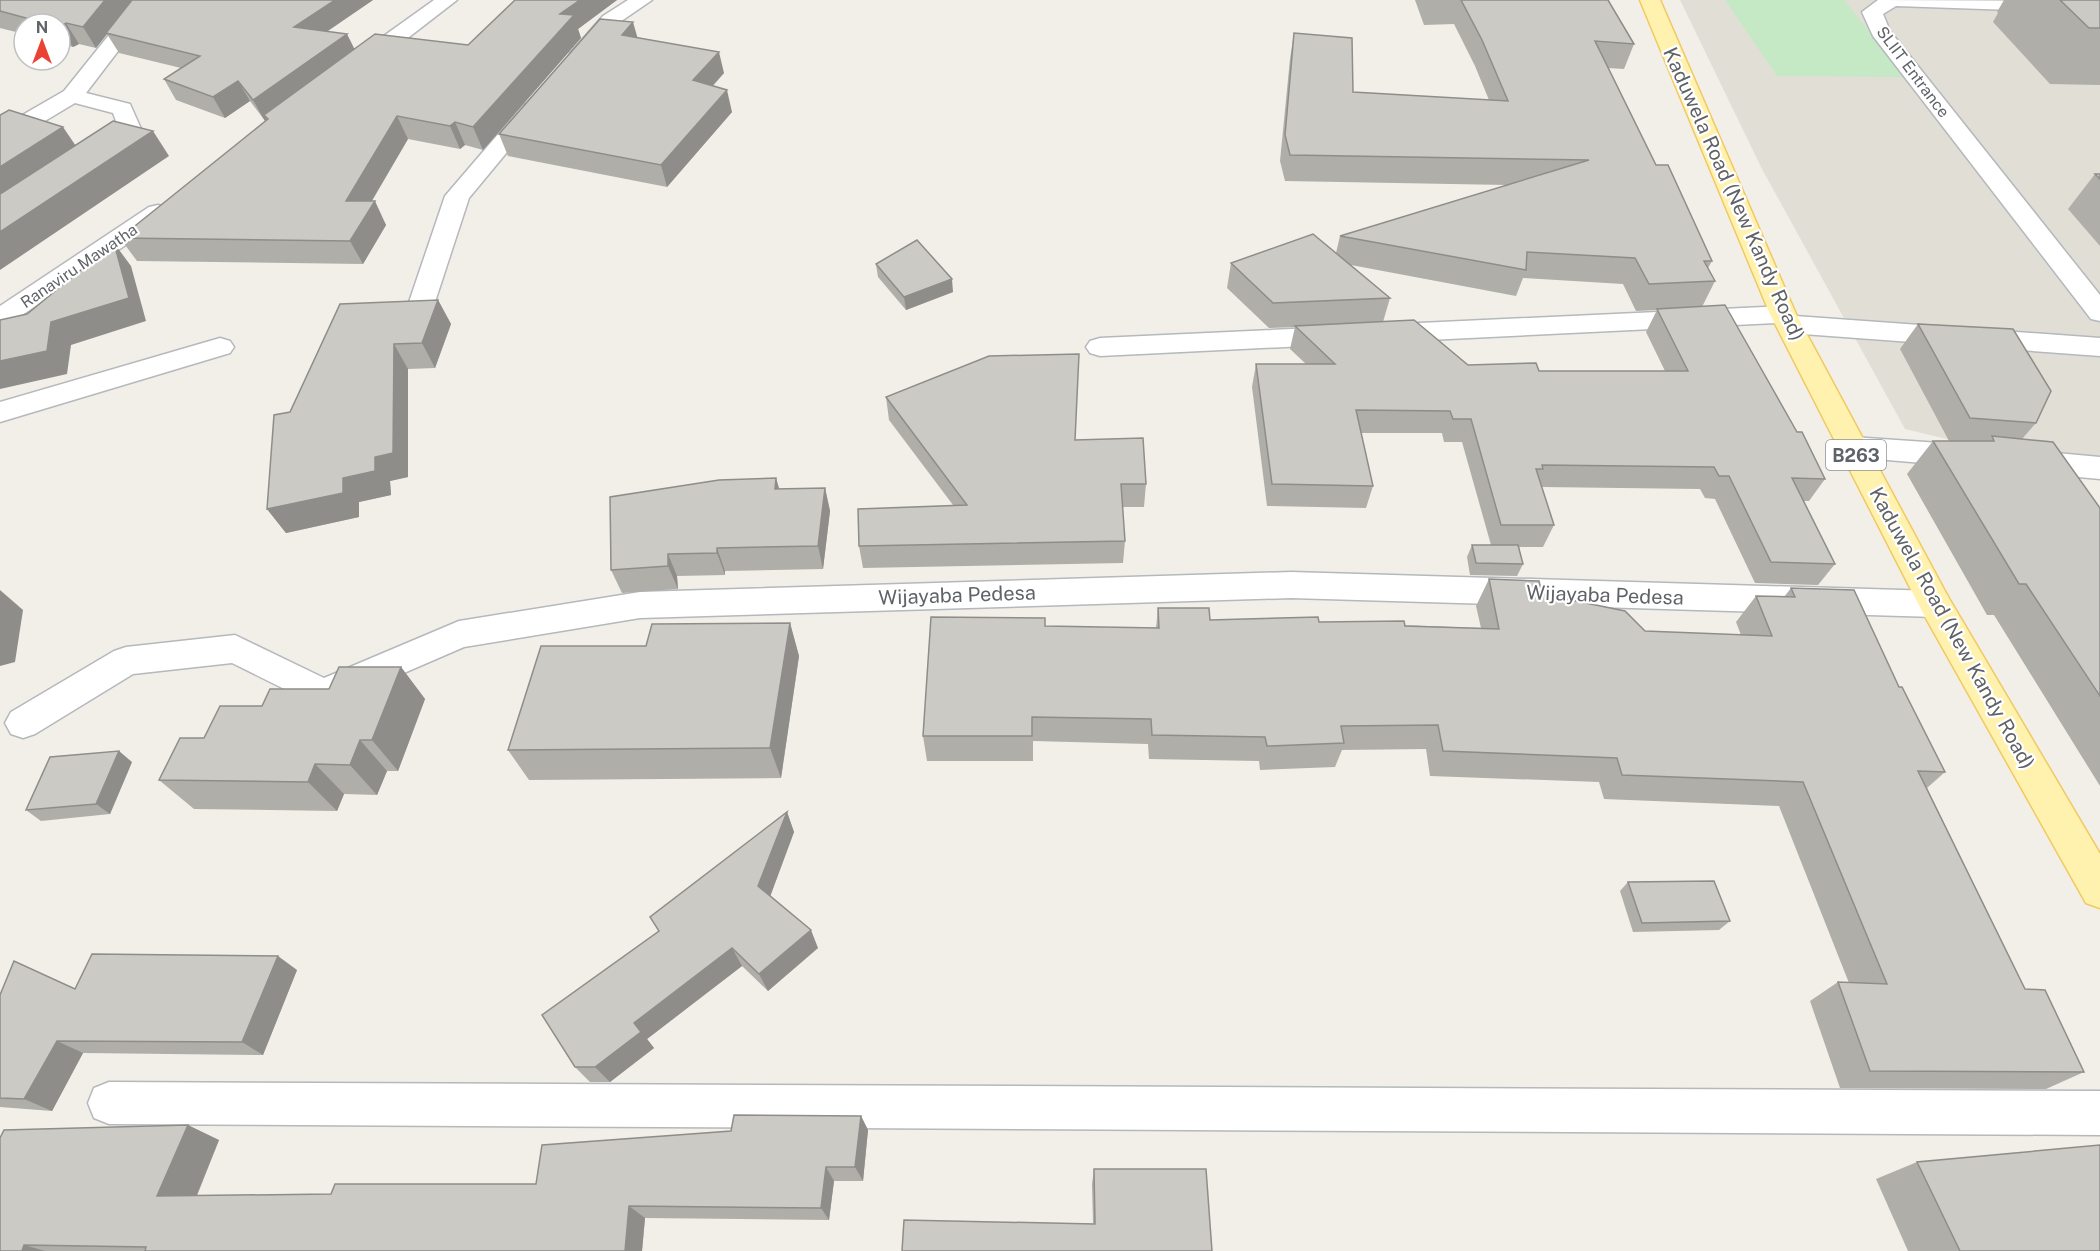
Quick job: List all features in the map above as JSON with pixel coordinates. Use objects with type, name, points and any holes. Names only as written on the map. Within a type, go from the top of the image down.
[{"type":"main road","name":"Kaduwela Road (New Kandy Road)","points":[[1650,0],[1757,256],[1786,319],[1935,604],[2100,890]]},
{"type":"street","points":[[0,138],[72,96],[147,0]]},
{"type":"street","points":[[342,77],[447,0]]},
{"type":"street","points":[[564,72],[610,20],[642,0]]},
{"type":"street","name":"SLIIT Entrance","points":[[2100,7],[1892,0],[1872,12],[1880,32],[2100,314]]},
{"type":"street","points":[[420,308],[457,196],[549,90]]},
{"type":"street","points":[[72,96],[122,109],[131,131],[84,162]]},
{"type":"street","name":"Ranaviru Mawatha","points":[[0,318],[132,231],[180,196]]},
{"type":"street","points":[[1100,347],[1786,319],[2100,347]]},
{"type":"street","points":[[0,412],[220,347]]},
{"type":"street","points":[[1852,447],[2100,468]]},
{"type":"street","name":"Wijayaba Pedesa","points":[[22,723],[126,661],[235,650],[323,694],[459,634],[640,605],[1291,585],[1935,604]]},
{"type":"street","points":[[109,1103],[2100,1113]]},
{"type":"shaded area","points":[[1680,0],[2100,0],[2100,458],[1955,441],[1905,429],[1762,169]]},
{"type":"green space","points":[[1725,0],[1844,0],[1906,77],[1777,76]]},
{"type":"building","points":[[0,0],[105,0],[83,27],[72,24],[72,12],[12,12],[12,14],[0,11]]},
{"type":"building","points":[[132,0],[335,0],[294,27],[347,34],[253,100],[238,81],[213,97],[164,79],[200,56],[106,33]]},
{"type":"building","points":[[515,0],[580,0],[560,14],[574,15],[473,127],[455,122],[450,126],[397,116],[346,201],[375,201],[350,241],[120,238],[268,119],[264,115],[375,34],[468,45]]},
{"type":"building","points":[[1461,0],[1608,0],[1634,44],[1595,41],[1656,165],[1668,165],[1712,261],[1704,261],[1715,281],[1649,284],[1635,258],[1527,252],[1526,270],[1340,236],[1589,160],[1290,155],[1285,135],[1294,33],[1352,38],[1353,92],[1508,101],[1482,40]]},
{"type":"building","points":[[2060,0],[2100,0],[2100,28],[2089,28]]},
{"type":"building","points":[[600,19],[633,22],[622,35],[719,52],[693,80],[727,90],[661,165],[499,134]]},
{"type":"building","points":[[9,110],[63,127],[0,167],[0,115]]},
{"type":"building","points":[[113,121],[153,131],[0,232],[0,194]]},
{"type":"building","points":[[1313,234],[1390,298],[1273,303],[1231,263]]},
{"type":"building","points":[[917,240],[952,279],[904,297],[876,264]]},
{"type":"building","points":[[114,243],[129,298],[51,322],[47,351],[0,361],[0,320],[27,314]]},
{"type":"building","points":[[438,300],[422,343],[394,344],[393,453],[375,457],[375,471],[343,478],[343,493],[267,509],[274,415],[290,412],[340,304]]},
{"type":"building","points":[[1725,305],[1797,432],[1802,432],[1825,479],[1792,478],[1835,564],[1771,562],[1729,476],[1719,476],[1714,467],[1542,465],[1543,469],[1536,469],[1554,525],[1501,525],[1471,419],[1453,419],[1450,411],[1356,410],[1373,486],[1272,484],[1256,364],[1335,364],[1295,326],[1414,320],[1468,365],[1536,363],[1539,371],[1688,371],[1657,309]]},
{"type":"building","points":[[1918,324],[2013,329],[2051,391],[2036,423],[1970,418]]},
{"type":"building","points":[[1079,354],[1075,440],[1143,438],[1146,484],[1121,484],[1125,541],[859,546],[858,509],[967,505],[886,397],[989,356]]},
{"type":"building","points":[[1992,436],[2053,442],[2100,508],[2100,696],[2026,584],[2019,584],[1933,441],[1994,441]]},
{"type":"building","points":[[776,478],[775,489],[825,488],[818,546],[717,548],[717,553],[668,554],[668,566],[611,570],[610,497],[719,480]]},
{"type":"building","points":[[1472,545],[1518,545],[1523,564],[1476,563]]},
{"type":"building","points":[[1489,579],[1539,581],[1542,594],[1625,611],[1645,631],[1772,636],[1756,596],[1795,597],[1791,588],[1854,590],[1899,687],[1902,687],[1945,772],[1918,771],[2025,989],[2045,990],[2084,1072],[1870,1071],[1838,982],[1887,984],[1803,782],[1622,775],[1617,758],[1443,751],[1438,725],[1341,726],[1344,743],[1267,746],[1265,737],[1152,735],[1151,719],[1032,717],[1032,736],[923,736],[931,617],[1045,618],[1045,626],[1159,628],[1158,608],[1209,608],[1210,620],[1318,617],[1319,622],[1404,621],[1405,626],[1499,629]]},
{"type":"building","points":[[790,623],[770,748],[508,750],[541,646],[646,646],[652,624]]},
{"type":"building","points":[[339,667],[401,667],[372,740],[360,740],[350,765],[315,764],[308,782],[159,780],[180,738],[204,738],[220,706],[262,706],[270,689],[329,689]]},
{"type":"building","points":[[119,751],[96,804],[26,810],[50,757]]},
{"type":"building","points":[[787,812],[758,886],[811,930],[759,974],[732,948],[634,1023],[641,1032],[595,1067],[575,1067],[542,1015],[659,931],[650,917]]},
{"type":"building","points":[[1714,881],[1730,921],[1642,923],[1628,882]]},
{"type":"building","points":[[92,954],[278,956],[242,1042],[57,1041],[24,1099],[0,1098],[0,995],[14,961],[75,989]]},
{"type":"building","points":[[734,1115],[861,1116],[855,1167],[826,1167],[821,1208],[629,1206],[625,1251],[145,1251],[146,1247],[24,1245],[22,1251],[0,1251],[0,1138],[4,1130],[188,1125],[157,1196],[331,1194],[335,1184],[536,1184],[542,1145],[731,1131]]},
{"type":"building","points":[[2100,1145],[2100,1251],[1960,1251],[1917,1162]]},
{"type":"building","points":[[1094,1169],[1206,1169],[1212,1251],[902,1251],[904,1220],[1095,1224]]}]
